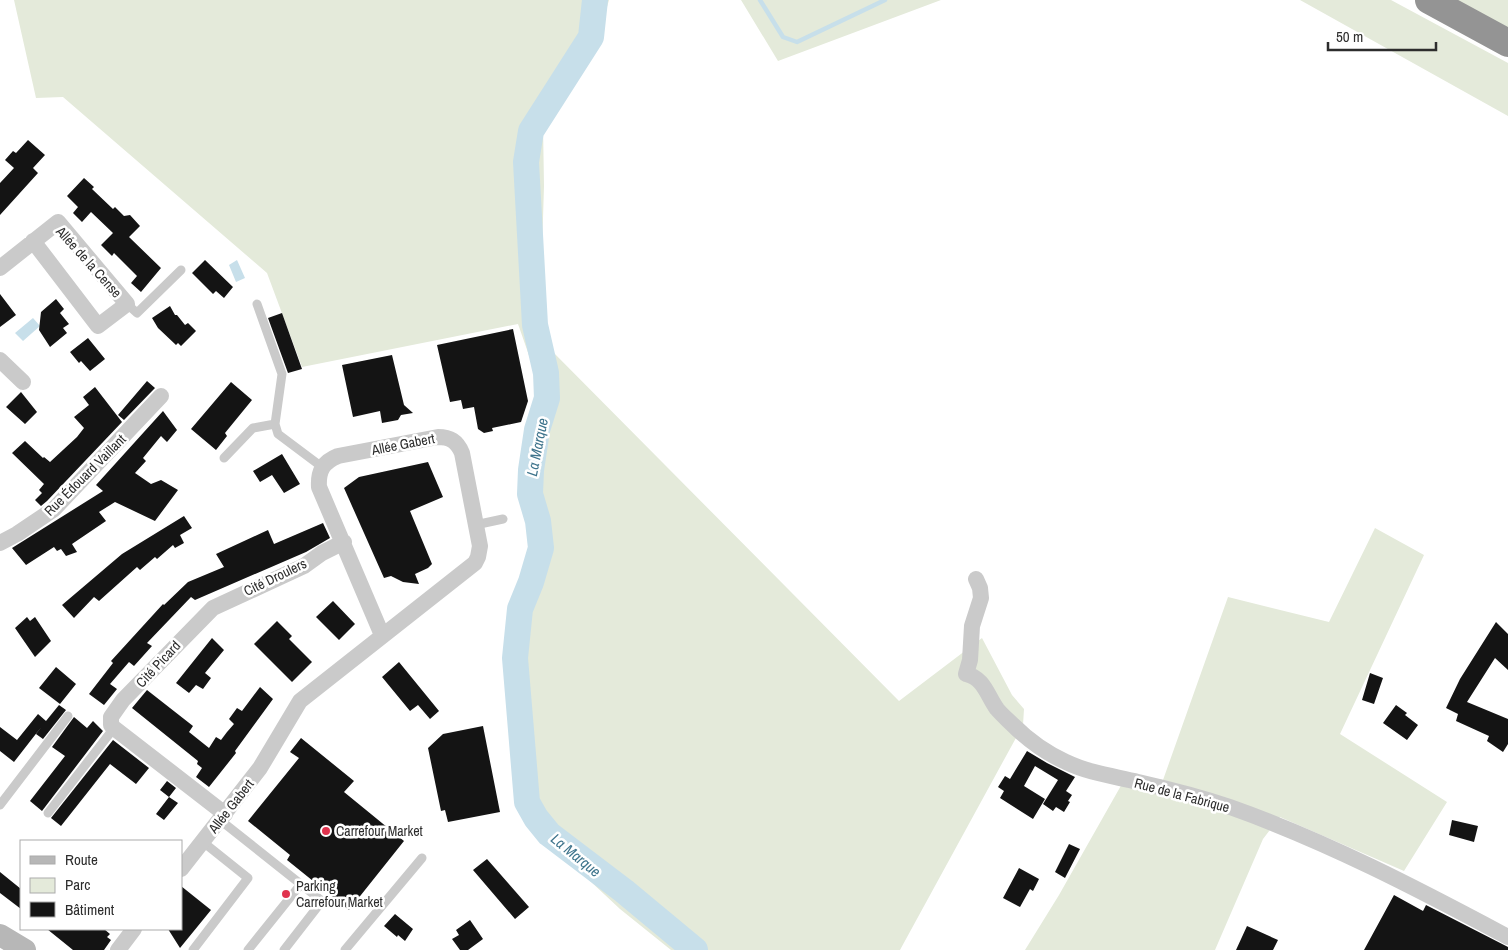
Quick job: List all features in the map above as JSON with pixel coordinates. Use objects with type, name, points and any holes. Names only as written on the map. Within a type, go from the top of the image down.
[{"type":"highway","points":[[1429,0],[1508,43]]},
{"type":"street","name":"Allée de la Cense","points":[[0,268],[32,241],[58,222],[127,304],[98,326],[32,241]]},
{"type":"street","points":[[0,360],[23,382]]},
{"type":"street","name":"Rue Édouard Vaillant","points":[[0,543],[54,509],[160,396]]},
{"type":"street","name":"Allée Gabert","points":[[182,868],[260,768],[300,701],[475,563],[478,557],[480,546],[462,453],[457,444],[446,437],[438,436],[338,456],[322,466]]},
{"type":"street","points":[[322,466],[319,474],[319,487],[382,635]]},
{"type":"street","name":"Cité Droulers","points":[[207,612],[219,604],[304,566],[322,553],[344,542]]},
{"type":"street","name":"Rue de la Fabrique","points":[[976,579],[980,588],[981,598],[972,626],[970,660],[966,674],[974,676],[985,687],[1005,717],[1039,747],[1081,769],[1105,776],[1165,788],[1227,806],[1276,825],[1401,881],[1508,937]]},
{"type":"street","name":"Cité Picard","points":[[112,722],[123,700],[207,612]]},
{"type":"street","points":[[112,722],[222,817]]},
{"type":"street","points":[[118,950],[133,930]]},
{"type":"street","points":[[0,935],[25,950]]},
{"type":"lane","points":[[127,304],[137,313],[181,270]]},
{"type":"lane","points":[[257,304],[282,374],[275,424],[278,434],[322,466]]},
{"type":"lane","points":[[224,458],[254,428],[275,424]]},
{"type":"lane","points":[[476,525],[503,519]]},
{"type":"lane","points":[[0,805],[68,716]]},
{"type":"lane","points":[[48,813],[112,722]]},
{"type":"lane","points":[[222,817],[322,901],[284,950]]},
{"type":"lane","points":[[193,950],[248,878],[203,842]]},
{"type":"lane","points":[[345,950],[422,858]]},
{"type":"lane","points":[[248,950],[300,884]]},
{"type":"green space","points":[[14,0],[609,0],[596,45],[543,125],[544,186],[541,283],[548,347],[899,701],[982,638],[1012,695],[1024,709],[1023,725],[900,950],[671,950],[620,909],[527,822],[516,766],[509,621],[528,574],[534,545],[524,460],[539,384],[518,324],[302,367],[267,273],[63,97],[36,98]]},
{"type":"green space","points":[[741,0],[941,0],[778,61]]},
{"type":"green space","points":[[1300,0],[1391,0],[1508,63],[1508,116]]},
{"type":"green space","points":[[1457,0],[1508,0],[1508,29]]},
{"type":"green space","points":[[1375,528],[1424,555],[1340,734],[1447,802],[1404,871],[1280,817],[1263,839],[1215,950],[1025,950],[1059,895],[1127,775],[1163,780],[1228,597],[1329,622]]},
{"type":"water","points":[[237,260],[245,278],[236,282],[229,265]]},
{"type":"water","points":[[33,318],[40,326],[23,341],[15,333]]},
{"type":"building","points":[[28,140],[45,155],[33,168],[38,173],[0,215],[0,183],[14,168],[5,160],[13,151],[16,153]]},
{"type":"building","points":[[84,178],[94,187],[92,189],[113,209],[115,207],[124,216],[130,215],[140,226],[129,237],[161,268],[141,292],[131,283],[137,276],[114,253],[112,256],[101,245],[113,233],[91,212],[82,222],[73,213],[78,207],[67,196]]},
{"type":"building","points":[[205,260],[233,287],[224,298],[216,291],[213,294],[192,273]]},
{"type":"building","points":[[0,294],[16,315],[0,327]]},
{"type":"building","points":[[56,299],[64,309],[60,313],[69,324],[63,328],[67,333],[50,347],[39,330],[41,312]]},
{"type":"building","points":[[170,306],[175,315],[185,325],[188,323],[196,331],[181,346],[178,343],[176,345],[158,328],[152,318]]},
{"type":"building","points":[[282,313],[302,369],[288,373],[268,318]]},
{"type":"building","points":[[513,329],[528,401],[521,422],[492,428],[493,431],[484,433],[478,429],[474,407],[463,409],[461,400],[450,402],[437,345]]},
{"type":"building","points":[[88,338],[105,359],[90,371],[81,361],[79,363],[70,352]]},
{"type":"building","points":[[392,355],[404,405],[413,413],[401,415],[398,420],[382,423],[380,411],[353,417],[342,365]]},
{"type":"building","points":[[147,381],[155,388],[124,420],[118,415]]},
{"type":"building","points":[[231,382],[252,400],[225,433],[227,436],[216,450],[191,429]]},
{"type":"building","points":[[95,387],[122,422],[41,506],[35,500],[42,493],[39,490],[44,484],[12,453],[25,441],[50,462],[84,428],[74,417],[89,405],[83,397]]},
{"type":"building","points":[[21,392],[37,412],[25,424],[6,407]]},
{"type":"building","points":[[163,411],[177,430],[167,442],[161,436],[143,458],[146,461],[135,473],[151,484],[161,480],[178,490],[155,521],[115,502],[99,512],[106,521],[72,544],[77,552],[66,556],[61,549],[57,551],[54,547],[26,565],[12,548],[103,491],[96,485]]},
{"type":"building","points":[[282,454],[300,484],[284,493],[272,475],[260,482],[253,471]]},
{"type":"building","points":[[428,462],[443,497],[410,511],[432,564],[415,574],[419,584],[403,582],[391,576],[384,578],[344,488],[359,477]]},
{"type":"building","points":[[184,516],[192,528],[180,535],[184,543],[175,548],[173,545],[140,570],[137,567],[99,601],[94,597],[74,618],[62,605],[122,554]]},
{"type":"building","points":[[323,523],[330,538],[306,552],[195,600],[191,597],[147,643],[152,646],[134,666],[129,662],[110,684],[117,689],[104,705],[89,694],[113,663],[111,661],[163,604],[188,582],[224,567],[216,554],[268,530],[274,544]]},
{"type":"building","points":[[333,601],[355,624],[339,640],[316,617]]},
{"type":"building","points":[[27,617],[30,621],[35,617],[51,641],[35,657],[15,628]]},
{"type":"building","points":[[277,621],[292,636],[289,639],[312,662],[292,682],[254,644]]},
{"type":"building","points":[[1496,622],[1508,634],[1508,670],[1495,658],[1467,702],[1508,719],[1508,744],[1503,752],[1487,741],[1489,736],[1456,721],[1458,714],[1446,708],[1460,679]]},
{"type":"building","points":[[212,638],[224,650],[205,673],[211,678],[203,689],[196,685],[189,693],[176,683]]},
{"type":"building","points":[[399,662],[439,711],[430,719],[418,705],[410,711],[382,677]]},
{"type":"building","points":[[56,667],[76,684],[60,704],[39,688]]},
{"type":"building","points":[[1370,673],[1383,678],[1374,704],[1362,700]]},
{"type":"building","points":[[260,687],[273,699],[235,751],[236,753],[209,787],[196,777],[202,768],[197,764],[198,761],[132,708],[147,690],[193,726],[189,732],[209,748],[216,737],[221,740],[234,724],[229,719],[237,708],[242,711]]},
{"type":"building","points":[[59,705],[66,710],[43,739],[36,734],[42,726],[14,762],[0,751],[0,727],[17,740],[38,714],[46,721]]},
{"type":"building","points":[[1396,705],[1418,725],[1407,740],[1383,723]]},
{"type":"building","points":[[74,717],[87,728],[93,721],[103,731],[42,811],[30,801],[65,756],[52,747]]},
{"type":"building","points":[[483,726],[500,812],[448,822],[445,810],[441,811],[428,748],[443,734]]},
{"type":"building","name":"Carrefour Market","points":[[301,738],[354,781],[344,792],[404,841],[349,910],[287,860],[290,855],[248,821],[299,758],[290,752]]},
{"type":"building","points":[[113,740],[149,768],[136,784],[110,764],[61,826],[51,818]]},
{"type":"building","points":[[1027,751],[1075,777],[1066,791],[1072,795],[1064,812],[1056,807],[1053,811],[1043,804],[1058,780],[1035,766],[1024,786],[1045,799],[1033,819],[1000,798],[1004,791],[998,787],[1005,776],[1010,779]]},
{"type":"building","points":[[167,781],[176,788],[169,797],[160,790]]},
{"type":"building","points":[[169,797],[178,803],[164,820],[156,814]]},
{"type":"building","points":[[1452,820],[1478,826],[1474,842],[1449,835]]},
{"type":"building","points":[[1069,844],[1080,849],[1065,878],[1055,872]]},
{"type":"building","points":[[487,859],[529,907],[515,919],[473,870]]},
{"type":"building","points":[[1019,868],[1039,879],[1033,891],[1030,889],[1020,907],[1003,898]]},
{"type":"building","points":[[0,872],[20,888],[20,908],[0,893]]},
{"type":"building","points":[[182,887],[211,910],[180,948],[169,930],[182,930]]},
{"type":"building","points":[[1394,895],[1423,911],[1426,905],[1508,947],[1508,950],[1364,950]]},
{"type":"building","points":[[395,914],[413,929],[405,941],[384,926]]},
{"type":"building","points":[[470,920],[483,939],[468,950],[460,950],[452,939],[459,935],[456,930]]},
{"type":"building","points":[[1247,926],[1278,940],[1273,950],[1236,950]]},
{"type":"building","points":[[48,930],[105,930],[110,934],[107,937],[111,940],[104,950],[73,950]]},
{"type":"waterway","name":"La Marque","points":[[595,0],[591,37],[531,131],[526,162],[535,325],[546,373],[547,398],[537,430],[531,470],[530,494],[538,521],[541,548],[531,582],[520,609],[515,658],[527,802],[536,818],[549,834],[624,891],[695,950]]},
{"type":"waterway","points":[[760,0],[783,37],[797,42],[885,0]]},
{"type":"place","name":"Carrefour Market","points":[[326,831]]},
{"type":"place","name":"Parking Carrefour Market","points":[[286,894]]}]
